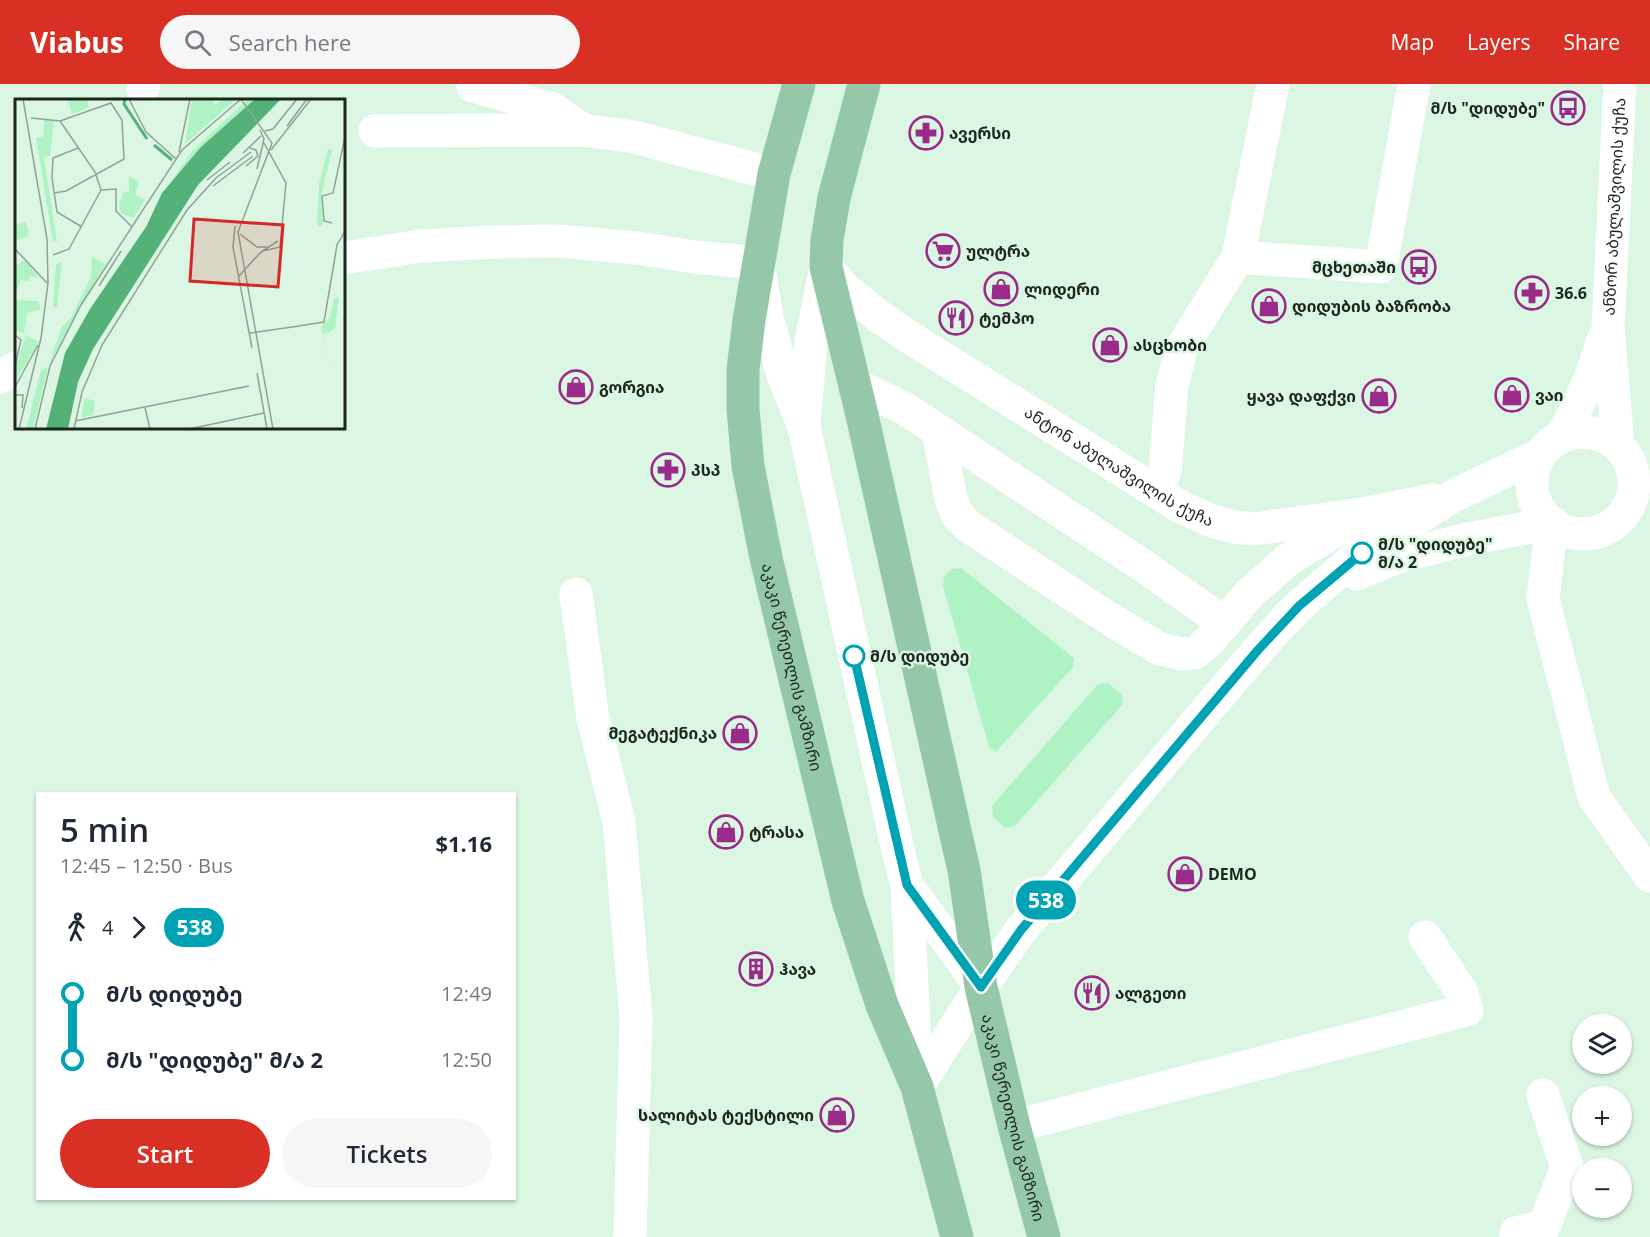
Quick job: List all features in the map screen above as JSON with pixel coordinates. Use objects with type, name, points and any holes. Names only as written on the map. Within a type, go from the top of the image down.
[{"type":"main road","name":"აკაკი წერეთლის გამზირი","points":[[799,84],[774,174],[746,340],[743,409],[748,466],[788,656],[848,901],[882,1005],[917,1087],[957,1237]]},
{"type":"main road","name":"აკაკი წერეთლის გამზირი","points":[[864,84],[834,198],[827,240],[826,267],[855,385],[964,870],[981,987],[1014,1126],[1044,1237]]},
{"type":"street","points":[[1154,490],[1165,472],[1172,385],[1181,349],[1238,257],[1274,84]]},
{"type":"street","points":[[1238,257],[1381,267],[1414,84]]},
{"type":"street","name":"ანზორ აბულაშვილის ქუჩა","points":[[1620,84],[1608,328],[1634,462]]},
{"type":"street","points":[[473,86],[553,109],[583,130]]},
{"type":"street","points":[[375,131],[583,130],[634,137],[774,174]]},
{"type":"street","points":[[345,258],[421,246],[558,241],[758,263],[767,317],[783,375],[804,427],[907,885],[917,1087]]},
{"type":"street","points":[[804,427],[811,342],[826,267]]},
{"type":"street","name":"ანტონ აბულაშვილის ქუჩა","points":[[826,267],[844,288],[894,327],[1179,506],[1212,521],[1254,529],[1362,514],[1455,495]]},
{"type":"street","name":"ანზორ აბულაშვილის ქუჩა","points":[[1551,445],[1590,379],[1608,328]]},
{"type":"street","points":[[0,376],[15,368]]},
{"type":"street","points":[[855,385],[904,408],[1145,567],[1224,622]]},
{"type":"street","points":[[938,430],[951,499],[957,514],[968,526],[1113,621],[1160,649],[1181,654],[1195,652],[1209,641],[1249,594],[1289,559],[1362,514]]},
{"type":"street","points":[[1582,432],[1602,435],[1634,462],[1633,491],[1626,511],[1611,525],[1592,533],[1571,532],[1552,523],[1539,509],[1532,491],[1532,472],[1551,445],[1582,432]]},
{"type":"street","name":"ანტონ აბულაშვილის ქუჩა","points":[[917,1087],[981,987],[1021,930],[1283,622],[1357,556],[1455,495],[1551,445]]},
{"type":"street","points":[[1552,523],[1543,597],[1594,797],[1650,876]]},
{"type":"street","name":"ანტონ აბულაშვილის ქუჩა","points":[[1317,590],[1395,558],[1463,540],[1552,523]]},
{"type":"street","points":[[576,594],[593,719],[619,822],[636,1018],[630,1237]]},
{"type":"street","points":[[907,885],[981,987]]},
{"type":"street","points":[[1014,1126],[1467,1010],[1461,991],[1425,937]]},
{"type":"street","points":[[1510,1236],[1544,1226],[1567,1167],[1543,1095]]},
{"type":"green space","points":[[961,568],[1074,658],[1073,667],[996,752],[989,747],[943,586],[944,576],[952,569]]},
{"type":"green space","points":[[1108,683],[1122,695],[1123,704],[1014,827],[1005,828],[993,816],[992,806],[1098,684]]},
{"type":"bus line","name":"538","points":[[854,656],[907,885],[981,987],[1021,930],[1258,650],[1299,606],[1362,553]]},
{"type":"place","name":"მ/ს \"დიდუბე\"","points":[[1568,108]]},
{"type":"place","name":"ავერსი","points":[[926,133]]},
{"type":"place","name":"ულტრა","points":[[943,251]]},
{"type":"place","name":"მცხეთაში","points":[[1419,267]]},
{"type":"place","name":"ლიდერი","points":[[1001,289]]},
{"type":"place","name":"36.6","points":[[1532,293]]},
{"type":"place","name":"დიდუბის ბაზრობა","points":[[1269,306]]},
{"type":"place","name":"ტემპო","points":[[956,318]]},
{"type":"place","name":"ასცხობი","points":[[1110,345]]},
{"type":"place","name":"გორგია","points":[[576,387]]},
{"type":"place","name":"ვაი","points":[[1512,395]]},
{"type":"place","name":"ყავა დაფქვი","points":[[1379,396]]},
{"type":"place","name":"პსპ","points":[[668,470]]},
{"type":"place","name":"მ/ს \"დიდუბე\" მ/ა 2","points":[[1362,553]]},
{"type":"place","name":"მ/ს დიდუბე","points":[[854,656]]},
{"type":"place","name":"მეგატექნიკა","points":[[740,733]]},
{"type":"place","name":"ტრასა","points":[[726,832]]},
{"type":"place","name":"DEMO","points":[[1185,874]]},
{"type":"place","name":"ჰავა","points":[[756,969]]},
{"type":"place","name":"ალგეთი","points":[[1092,993]]},
{"type":"place","name":"სალიტას ტექსტილი","points":[[837,1115]]}]
